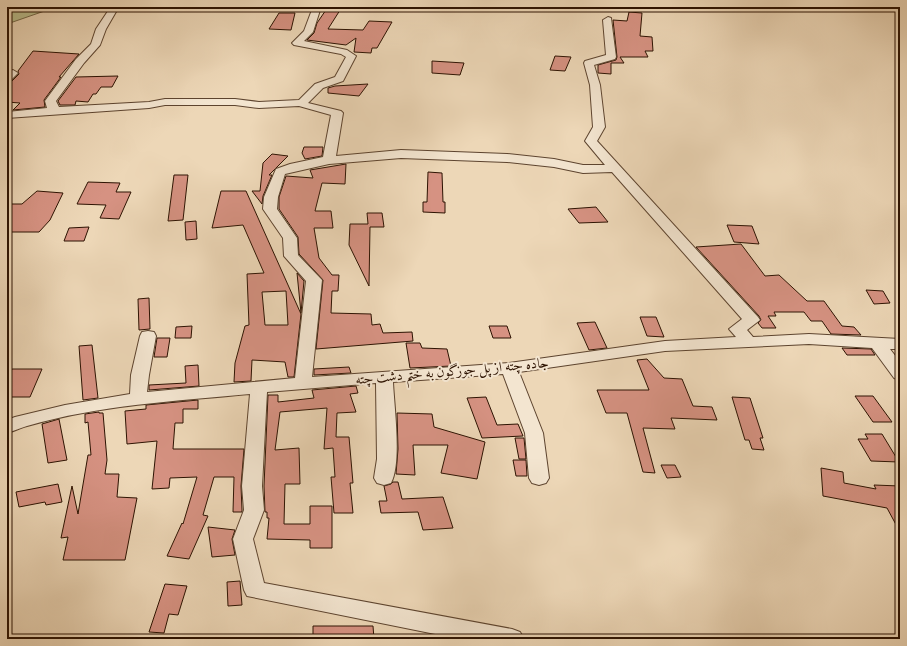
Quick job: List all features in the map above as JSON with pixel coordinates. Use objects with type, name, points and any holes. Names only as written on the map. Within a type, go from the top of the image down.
[{"type":"street","points":[[302,103],[319,86],[339,79],[351,56],[344,52],[297,43],[308,32],[317,7]]},
{"type":"street","points":[[53,111],[50,101],[80,61],[95,45],[101,29],[113,10]]},
{"type":"street","points":[[608,20],[611,57],[589,63],[595,85],[599,127],[591,140],[752,320],[737,329],[749,342]]},
{"type":"street","points":[[7,116],[53,111],[149,105],[166,102],[235,102],[259,105],[302,103],[305,106],[338,113],[328,160]]},
{"type":"street","points":[[303,383],[314,280],[291,256],[290,238],[280,221],[270,209],[271,196],[280,172],[294,167],[328,160],[401,154],[507,158],[554,163],[584,169],[615,168]]},
{"type":"street","points":[[138,399],[140,375],[148,336]]},
{"type":"street","name":"جاده چته از پل جوزگون به ختم دشت چته","points":[[7,427],[21,421],[65,411],[138,399],[303,383],[509,368],[665,346],[809,339],[900,344]]},
{"type":"street","points":[[876,342],[900,374]]},
{"type":"street","points":[[509,368],[534,433],[539,478]]},
{"type":"street","points":[[384,377],[387,459],[384,478]]},
{"type":"street","points":[[259,388],[252,486],[254,510],[242,539],[255,590],[512,639]]},
{"type":"green space","points":[[7,7],[56,7],[7,24]]},
{"type":"building","points":[[328,7],[342,7],[328,29],[363,30],[369,21],[392,22],[377,48],[372,48],[371,53],[354,52],[356,38],[346,45],[307,40],[314,33],[317,23]]},
{"type":"building","points":[[629,12],[642,13],[640,36],[652,37],[653,51],[645,51],[648,57],[620,57],[624,63],[611,63],[611,74],[598,73],[598,65],[616,60],[617,57],[613,20],[627,21]]},
{"type":"building","points":[[279,13],[295,13],[291,30],[269,29]]},
{"type":"building","points":[[33,51],[79,54],[59,77],[61,77],[44,100],[45,107],[13,110],[20,103],[7,102],[7,83],[12,81],[19,74],[18,71]]},
{"type":"building","points":[[555,56],[571,57],[565,71],[550,70]]},
{"type":"building","points":[[432,61],[464,63],[460,75],[432,73]]},
{"type":"building","points":[[118,76],[112,87],[101,87],[96,94],[93,94],[88,102],[76,101],[75,105],[60,105],[58,101],[76,77]]},
{"type":"building","points":[[368,84],[359,96],[328,93],[328,88],[335,86]]},
{"type":"building","points":[[304,147],[323,147],[322,156],[305,159],[302,153]]},
{"type":"building","points":[[272,154],[288,156],[269,175],[272,175],[263,196],[262,204],[252,191],[260,191],[263,163]]},
{"type":"building","points":[[346,164],[345,184],[322,183],[315,211],[331,211],[333,228],[314,228],[319,258],[332,275],[339,275],[338,291],[332,291],[331,313],[371,314],[372,325],[380,324],[383,333],[412,332],[413,341],[316,349],[323,280],[299,254],[298,237],[279,209],[279,197],[286,176],[313,178],[310,170]]},
{"type":"building","points":[[428,172],[442,173],[445,213],[423,212],[423,202],[427,202]]},
{"type":"building","points":[[174,175],[188,175],[183,220],[168,221]]},
{"type":"building","points":[[88,182],[120,183],[116,192],[131,192],[119,219],[100,218],[106,205],[77,204]]},
{"type":"building","points":[[37,191],[63,193],[50,220],[39,232],[7,232],[7,204],[22,204]]},
{"type":"building","points":[[221,191],[246,191],[301,314],[294,377],[288,377],[285,362],[252,360],[251,381],[234,382],[235,363],[245,326],[249,325],[247,274],[264,273],[243,225],[212,228]],"holes":[[[286,291],[288,325],[265,325],[262,292]]]},
{"type":"building","points":[[596,207],[608,222],[579,223],[568,209]]},
{"type":"building","points":[[367,213],[382,213],[384,227],[370,227],[369,286],[349,245],[350,224],[368,224]]},
{"type":"building","points":[[196,221],[197,239],[186,240],[185,222]]},
{"type":"building","points":[[727,225],[752,226],[759,244],[734,242]]},
{"type":"building","points":[[89,227],[84,241],[64,241],[69,228]]},
{"type":"building","points":[[741,244],[765,276],[779,275],[807,301],[824,301],[842,326],[854,327],[861,335],[831,334],[822,321],[811,321],[804,312],[774,312],[776,316],[768,316],[776,328],[762,328],[758,323],[761,320],[759,316],[696,247]]},
{"type":"building","points":[[297,273],[304,281],[301,313]]},
{"type":"building","points":[[866,290],[883,291],[890,303],[874,304]]},
{"type":"building","points":[[149,298],[150,329],[139,330],[138,299]]},
{"type":"building","points":[[640,317],[656,317],[664,337],[647,336]]},
{"type":"building","points":[[595,322],[607,348],[589,350],[577,323]]},
{"type":"building","points":[[192,326],[191,338],[175,338],[176,327]]},
{"type":"building","points":[[489,326],[507,326],[511,338],[493,338]]},
{"type":"building","points":[[157,338],[170,338],[167,357],[154,357]]},
{"type":"building","points":[[406,343],[420,343],[422,348],[447,349],[451,366],[410,368]]},
{"type":"building","points":[[92,345],[98,398],[83,400],[79,346]]},
{"type":"building","points":[[842,348],[871,349],[875,355],[847,355]]},
{"type":"building","points":[[647,359],[664,378],[682,379],[693,406],[712,407],[717,420],[671,418],[675,429],[643,428],[655,473],[643,472],[627,413],[606,413],[597,390],[649,390],[637,360]]},
{"type":"building","points":[[198,365],[199,386],[149,390],[149,385],[186,383],[185,366]]},
{"type":"building","points":[[349,367],[351,373],[314,375],[314,369]]},
{"type":"building","points":[[12,369],[42,369],[30,397],[7,397],[7,379]]},
{"type":"building","points":[[356,386],[358,393],[350,394],[356,412],[337,413],[336,437],[349,437],[353,483],[350,483],[353,513],[334,513],[331,477],[335,477],[333,448],[324,449],[327,408],[280,412],[275,450],[299,448],[300,484],[285,484],[284,524],[310,524],[310,506],[332,506],[332,548],[310,548],[310,540],[267,539],[269,518],[267,518],[267,512],[265,512],[264,486],[268,395],[278,395],[278,402],[314,398],[312,390]]},
{"type":"building","points":[[855,396],[873,396],[892,422],[873,422]]},
{"type":"building","points":[[486,397],[497,425],[518,424],[523,436],[482,438],[467,398]]},
{"type":"building","points":[[732,397],[750,398],[763,438],[760,438],[764,450],[752,449],[749,440],[745,440]]},
{"type":"building","points":[[198,400],[198,409],[183,409],[183,423],[175,423],[173,449],[244,449],[241,486],[242,512],[233,512],[234,477],[214,477],[203,515],[208,516],[189,559],[167,556],[182,523],[183,524],[197,477],[170,478],[169,488],[152,489],[157,441],[127,444],[125,411],[146,409],[146,405]]},
{"type":"building","points":[[99,412],[103,413],[107,460],[105,474],[119,474],[117,497],[137,498],[125,560],[63,560],[68,537],[61,538],[72,486],[78,514],[88,455],[91,455],[88,422],[85,423],[85,414]]},
{"type":"building","points":[[397,413],[432,414],[434,427],[485,442],[477,479],[441,473],[448,445],[413,445],[415,475],[396,474],[398,449]]},
{"type":"building","points":[[59,419],[67,460],[48,463],[42,424]]},
{"type":"building","points":[[865,434],[882,434],[899,462],[871,461],[858,439],[868,439]]},
{"type":"building","points":[[515,438],[524,438],[526,459],[519,459]]},
{"type":"building","points":[[513,460],[526,460],[527,476],[516,476]]},
{"type":"building","points":[[661,465],[675,465],[681,477],[667,478]]},
{"type":"building","points":[[821,468],[843,472],[844,483],[876,489],[874,485],[900,486],[900,532],[887,508],[823,496]]},
{"type":"building","points":[[393,482],[398,482],[402,499],[443,497],[453,528],[423,530],[418,512],[381,513],[379,501],[387,501],[384,486]]},
{"type":"building","points":[[58,484],[62,502],[46,505],[45,502],[19,507],[16,492]]},
{"type":"building","points":[[208,527],[235,530],[232,539],[235,555],[212,557]]},
{"type":"building","points":[[240,581],[242,605],[228,606],[227,582]]},
{"type":"building","points":[[165,584],[187,586],[178,615],[169,614],[164,633],[149,632]]},
{"type":"building","points":[[313,626],[373,626],[374,639],[313,639]]}]
